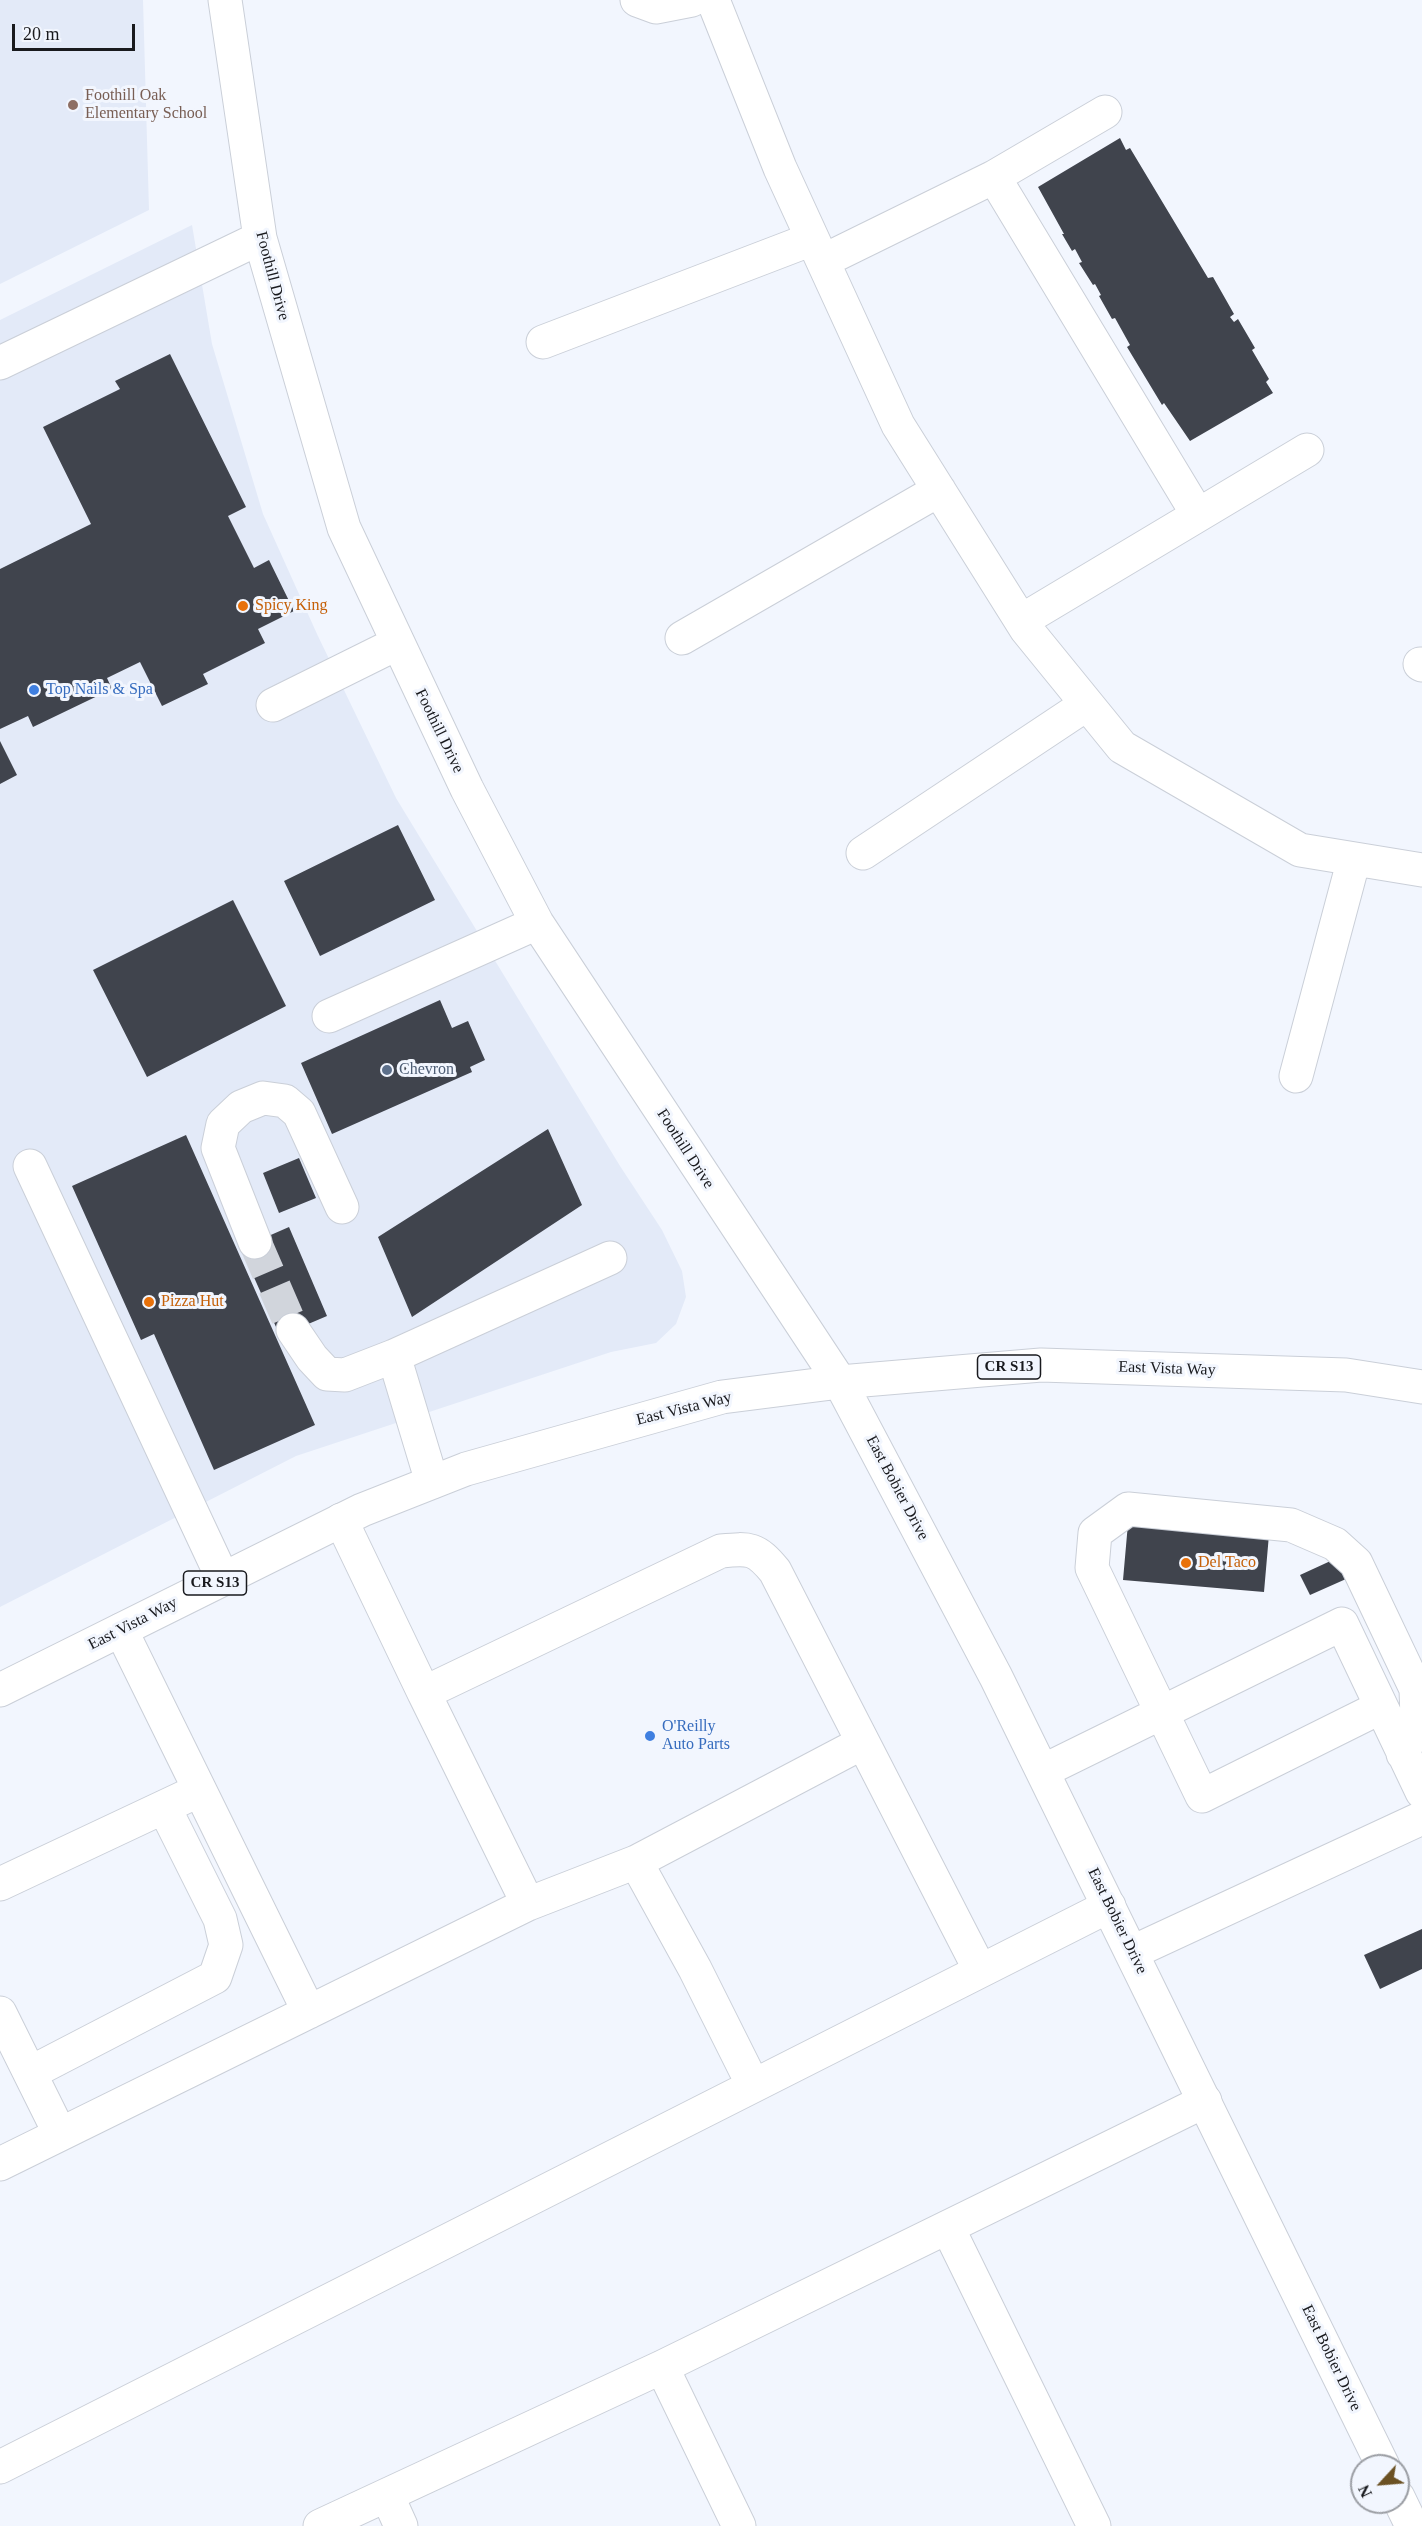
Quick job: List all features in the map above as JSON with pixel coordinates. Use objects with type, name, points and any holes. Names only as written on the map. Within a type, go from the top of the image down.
[{"type":"main road","name":"Foothill Drive","points":[[225,0],[260,238],[344,528],[467,789],[537,923],[840,1382]]},
{"type":"main road","points":[[637,0],[656,7],[692,0]]},
{"type":"main road","points":[[713,0],[780,168],[898,425],[1021,621],[1122,747],[1300,850],[1422,870]]},
{"type":"main road","points":[[543,342],[817,250],[994,177],[1105,112]]},
{"type":"main road","points":[[994,177],[1198,515]]},
{"type":"main road","points":[[0,363],[260,238]]},
{"type":"main road","points":[[1021,621],[1307,450]]},
{"type":"main road","points":[[682,638],[939,490]]},
{"type":"main road","points":[[273,705],[398,643]]},
{"type":"main road","points":[[863,853],[1087,704]]},
{"type":"main road","points":[[1296,1076],[1354,859]]},
{"type":"main road","points":[[329,1016],[537,923]]},
{"type":"main road","points":[[255,1242],[218,1148],[223,1124],[241,1107],[263,1098],[285,1101],[299,1113],[342,1207]]},
{"type":"main road","points":[[30,1166],[223,1579]]},
{"type":"main road","points":[[293,1330],[312,1358],[327,1374],[345,1375],[393,1356],[610,1258]]},
{"type":"main road","points":[[393,1356],[432,1482]]},
{"type":"main road","name":"East Vista Way","points":[[0,1690],[341,1520],[432,1482],[466,1469],[722,1397],[840,1382],[1041,1365],[1346,1375],[1422,1387]]},
{"type":"main road","name":"East Bobier Drive","points":[[840,1382],[996,1677],[1133,1952],[1377,2454]]},
{"type":"main road","points":[[1381,1707],[1202,1796],[1092,1568],[1095,1533],[1128,1509],[1291,1525],[1335,1544],[1356,1563],[1416,1689],[1417,1719],[1404,1754]]},
{"type":"main road","points":[[341,1520],[528,1904]]},
{"type":"main road","points":[[424,1694],[721,1551],[743,1549],[761,1555],[775,1571],[980,1970]]},
{"type":"main road","points":[[1043,1771],[1342,1624],[1422,1792]]},
{"type":"main road","points":[[121,1630],[309,2012]]},
{"type":"main road","points":[[0,2164],[528,1904],[636,1862],[862,1743]]},
{"type":"main road","points":[[0,1884],[200,1790]]},
{"type":"main road","points":[[30,2073],[215,1977],[226,1944],[220,1919],[164,1807]]},
{"type":"main road","points":[[1133,1952],[1422,1818]]},
{"type":"main road","points":[[636,1862],[695,1969],[753,2085]]},
{"type":"main road","points":[[0,2467],[1109,1906]]},
{"type":"main road","points":[[0,2013],[60,2134]]},
{"type":"main road","points":[[320,2526],[662,2367],[1205,2101]]},
{"type":"main road","points":[[948,2228],[1094,2526]]},
{"type":"main road","points":[[662,2367],[739,2526]]},
{"type":"main road","points":[[387,2495],[401,2526]]},
{"type":"shaded area","name":"Foothill Oak Elementary School","points":[[0,0],[143,0],[149,210],[0,284]]},
{"type":"shaded area","points":[[192,225],[212,344],[263,514],[317,634],[396,798],[620,1166],[662,1230],[682,1271],[686,1297],[676,1324],[656,1343],[611,1352],[296,1456],[0,1607],[0,320]]},
{"type":"building","points":[[1120,138],[1126,150],[1130,148],[1208,278],[1213,277],[1234,314],[1230,317],[1234,322],[1238,319],[1255,348],[1252,350],[1269,379],[1266,382],[1273,393],[1190,441],[1164,403],[1162,405],[1127,347],[1130,345],[1115,318],[1112,319],[1095,284],[1093,285],[1079,263],[1082,262],[1075,249],[1072,251],[1062,234],[1064,234],[1038,187]]},
{"type":"building","points":[[170,354],[246,507],[228,516],[254,568],[269,560],[294,611],[258,629],[265,643],[203,674],[208,684],[162,706],[140,662],[107,678],[112,689],[33,727],[28,716],[0,729],[0,569],[91,524],[43,427],[120,389],[115,381]]},
{"type":"building","points":[[0,741],[17,775],[0,784]]},
{"type":"building","points":[[398,825],[435,900],[320,956],[284,881]]},
{"type":"building","points":[[233,900],[286,1006],[147,1077],[93,970]]},
{"type":"building","name":"Chevron","points":[[440,1000],[452,1028],[468,1021],[485,1060],[470,1067],[472,1072],[332,1134],[301,1063]]},
{"type":"building","points":[[548,1129],[582,1205],[412,1317],[378,1237]]},
{"type":"building","points":[[186,1135],[315,1425],[214,1470],[154,1334],[141,1340],[72,1186]]},
{"type":"building","points":[[299,1158],[316,1198],[279,1213],[263,1173]]},
{"type":"building","points":[[289,1227],[327,1316],[280,1336],[241,1248]]},
{"type":"building","points":[[1129,1512],[1270,1523],[1264,1592],[1123,1580]]},
{"type":"building","points":[[1337,1558],[1346,1579],[1310,1595],[1300,1575]]},
{"type":"building","points":[[1422,1929],[1422,1969],[1380,1989],[1364,1955]]},
{"type":"tunnel","points":[[255,1242],[293,1330]]},
{"type":"place","name":"Foothill Oak Elementary School","points":[[73,105]]},
{"type":"place","name":"Spicy King","points":[[243,606]]},
{"type":"place","name":"Top Nails & Spa","points":[[34,690]]},
{"type":"place","name":"Chevron","points":[[387,1070]]},
{"type":"place","name":"Pizza Hut","points":[[149,1302]]},
{"type":"place","name":"Del Taco","points":[[1186,1563]]},
{"type":"place","name":"O'Reilly Auto Parts","points":[[650,1736]]}]
